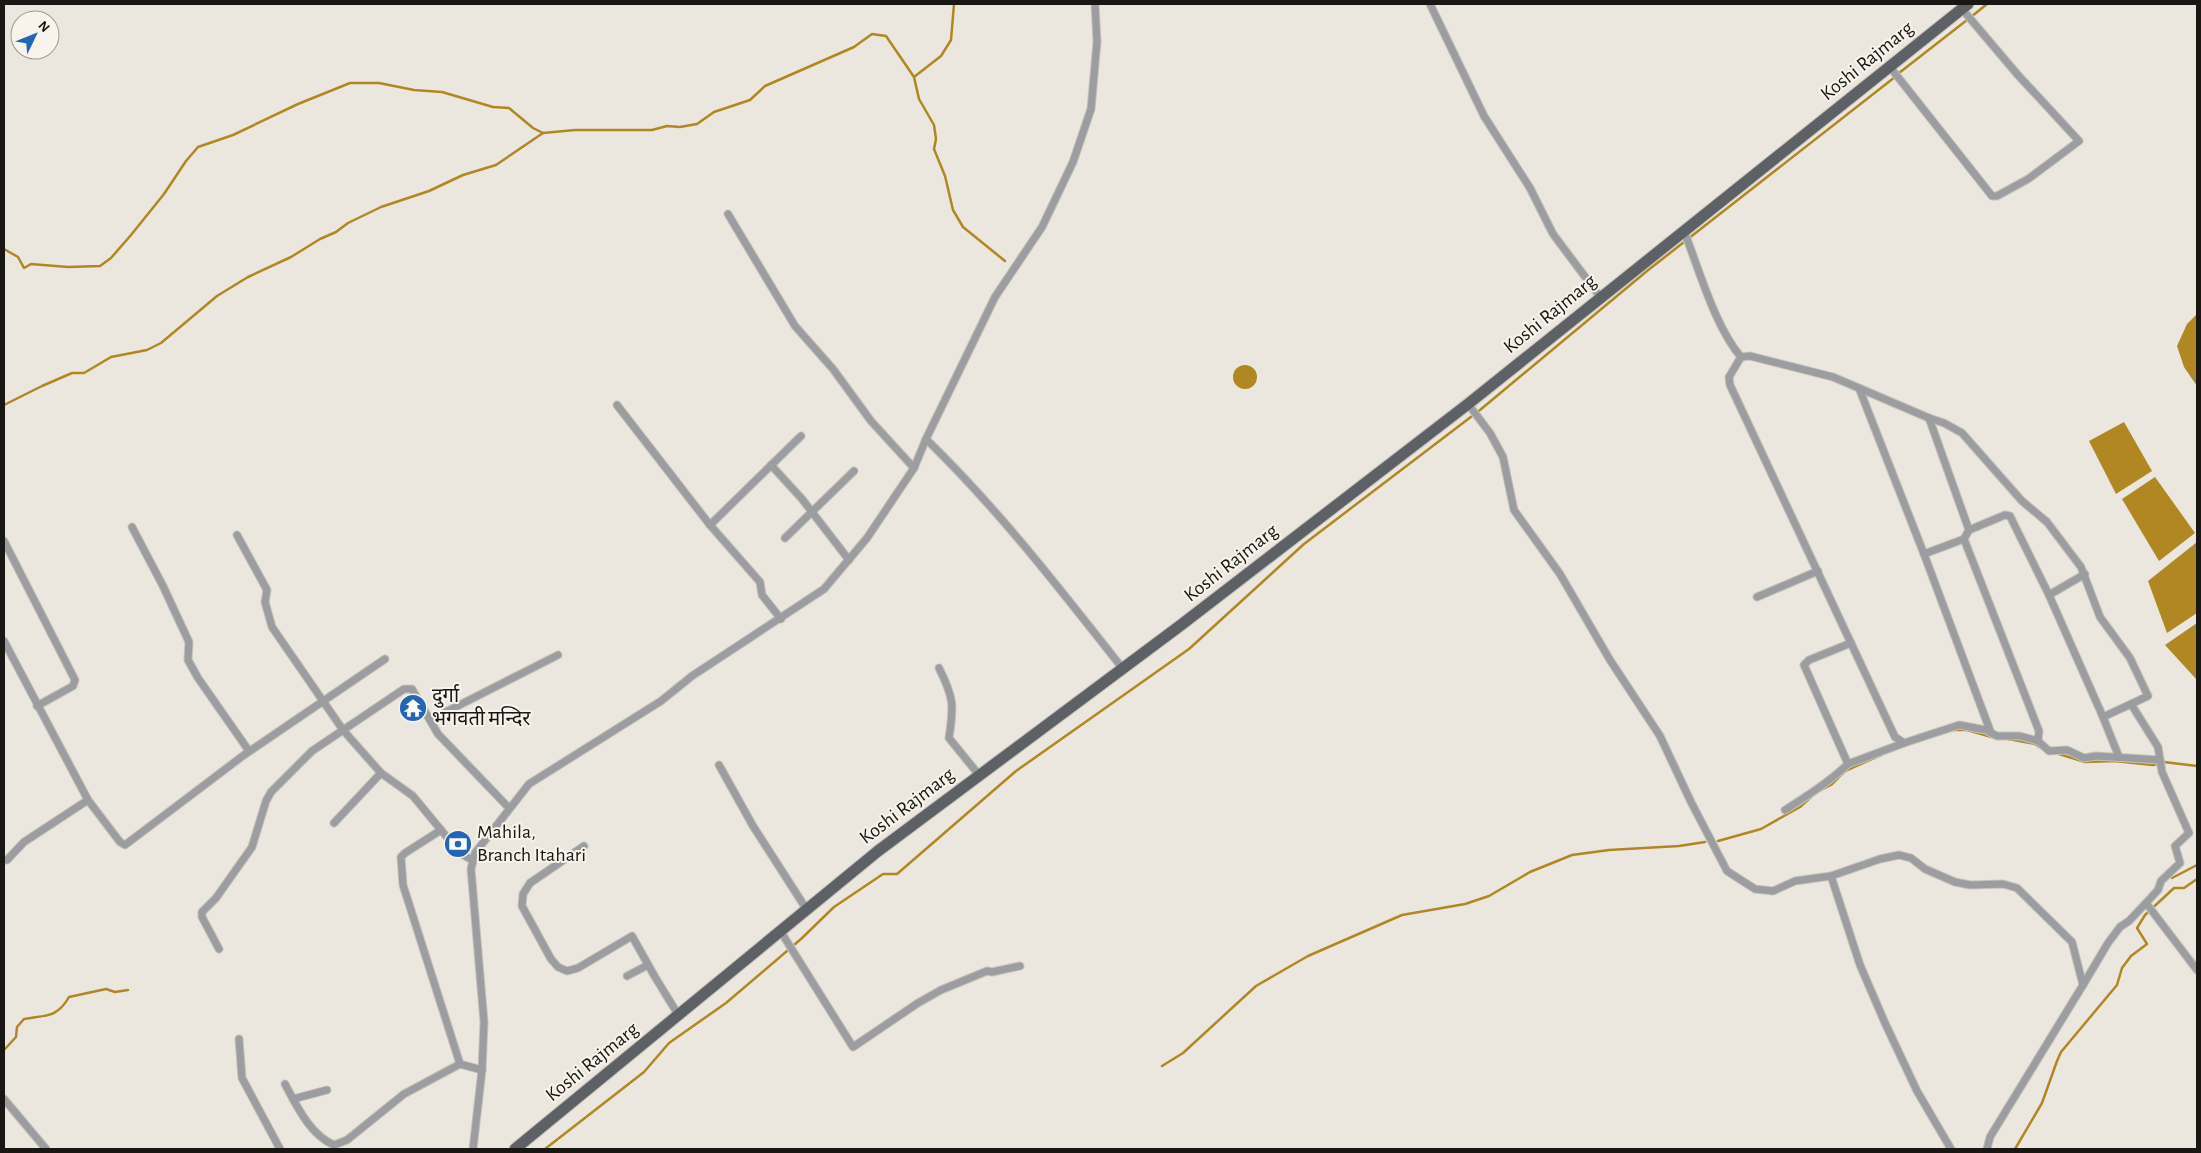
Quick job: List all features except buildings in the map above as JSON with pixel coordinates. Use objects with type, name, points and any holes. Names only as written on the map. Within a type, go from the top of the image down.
[{"type":"main road","name":"Koshi Rajmarg","points":[[515,1149],[878,851],[1470,407],[1601,298],[1965,6]]},
{"type":"street","points":[[473,1149],[482,1070],[484,1022],[478,971],[471,869],[475,853],[530,784],[661,701],[692,676],[824,589],[867,538],[914,468],[926,439],[995,297],[1042,227],[1074,162],[1091,109],[1097,42],[1095,4]]},
{"type":"street","points":[[1430,4],[1484,116],[1530,188],[1553,234],[1601,298]]},
{"type":"street","points":[[1890,67],[1992,196],[1998,196],[2028,179],[2079,141],[2017,74],[1965,6]]},
{"type":"street","points":[[728,214],[795,326],[834,369],[871,421],[914,468]]},
{"type":"street","points":[[1684,231],[1722,328],[1730,344],[1741,357]]},
{"type":"street","points":[[1741,357],[1750,356],[1833,377],[1944,423],[1962,433],[2022,501],[2047,522],[2085,574],[2100,617],[2130,658],[2148,696],[2103,717]]},
{"type":"street","points":[[1741,357],[1729,377],[1730,385],[1895,737],[1904,743]]},
{"type":"street","points":[[1859,388],[1991,733]]},
{"type":"street","points":[[617,405],[710,525],[760,582],[762,595],[781,619]]},
{"type":"street","points":[[1470,407],[1503,457],[1514,510],[1560,574],[1610,660],[1660,736],[1691,802],[1727,870],[1755,889],[1773,891],[1795,881],[1831,876],[1880,859],[1899,855],[1911,858],[1925,869],[1955,882],[1970,885],[2003,884],[2017,888],[2072,942],[2083,985]]},
{"type":"street","points":[[1929,418],[1969,530]]},
{"type":"street","points":[[710,525],[801,436]]},
{"type":"street","points":[[926,439],[969,480],[1021,540],[1123,669]]},
{"type":"street","points":[[771,465],[811,511],[849,560]]},
{"type":"street","points":[[785,538],[854,471]]},
{"type":"street","points":[[1924,554],[1964,539],[1969,530],[2005,515],[2010,516],[2048,595],[2119,757]]},
{"type":"street","points":[[132,527],[163,586],[189,642],[188,660],[191,666],[249,751]]},
{"type":"street","points":[[237,535],[267,590],[265,602],[272,627],[323,703],[343,730],[381,773],[412,796],[460,853],[472,860]]},
{"type":"street","points":[[1964,539],[2039,731],[2038,741]]},
{"type":"street","points":[[4,541],[75,680],[73,686],[37,706]]},
{"type":"street","points":[[1756,597],[1818,570]]},
{"type":"street","points":[[2048,595],[2085,574]]},
{"type":"street","points":[[4,641],[88,800],[120,842],[128,844],[192,792],[214,779],[249,751],[323,703],[385,659]]},
{"type":"street","points":[[1848,764],[1804,665],[1809,660],[1851,643]]},
{"type":"street","points":[[430,720],[558,655]]},
{"type":"street","points":[[939,668],[951,692],[953,715],[949,738],[979,775]]},
{"type":"street","points":[[218,949],[202,917],[202,912],[216,898],[252,847],[266,801],[271,792],[312,751],[407,688],[412,689],[438,734],[509,808]]},
{"type":"street","points":[[1987,1149],[1990,1137],[2116,932],[2149,907],[2161,881],[2180,863],[2175,846],[2189,832],[2162,772],[2158,746],[2131,704]]},
{"type":"street","points":[[1785,810],[1819,786],[1829,782],[1848,764],[1959,725],[1986,730],[1997,736],[2020,736],[2038,741],[2049,751],[2067,750],[2084,758],[2096,756],[2160,760]]},
{"type":"street","points":[[720,765],[753,826],[807,910]]},
{"type":"street","points":[[334,823],[381,773]]},
{"type":"street","points":[[7,860],[24,842],[88,800]]},
{"type":"street","points":[[441,830],[405,853],[400,863],[403,885],[460,1064]]},
{"type":"street","points":[[584,846],[530,883],[523,894],[522,906],[526,914],[558,967],[567,971],[578,968],[632,936],[679,1016]]},
{"type":"street","points":[[1831,876],[1860,965],[1885,1024],[1917,1091],[1951,1149]]},
{"type":"street","points":[[2149,907],[2197,970]]},
{"type":"street","points":[[781,932],[853,1047],[918,1003],[941,990],[987,971],[992,972],[1020,966]]},
{"type":"street","points":[[627,976],[648,965]]},
{"type":"street","points":[[239,1039],[242,1078],[251,1098],[280,1149]]},
{"type":"street","points":[[285,1084],[313,1132],[331,1147],[347,1140],[404,1094],[460,1064],[482,1070]]},
{"type":"street","points":[[293,1099],[327,1090]]},
{"type":"street","points":[[4,1099],[43,1148]]},
{"type":"shaded area","points":[[2197,314],[2197,386],[2184,367],[2177,346],[2187,324]]},
{"type":"shaded area","points":[[1245,365],[1254,368],[1257,377],[1254,386],[1245,389],[1236,386],[1233,377],[1236,368]]},
{"type":"shaded area","points":[[2124,422],[2152,471],[2116,494],[2089,441]]},
{"type":"shaded area","points":[[2155,477],[2195,533],[2159,561],[2122,499]]},
{"type":"shaded area","points":[[2197,542],[2197,613],[2167,633],[2148,581]]},
{"type":"shaded area","points":[[2197,623],[2197,680],[2165,645]]},
{"type":"waterway","points":[[914,77],[941,56],[951,40],[954,4]]},
{"type":"waterway","points":[[1971,17],[1987,4]]},
{"type":"waterway","points":[[1899,73],[1967,20]]},
{"type":"waterway","points":[[4,249],[18,257],[24,268],[31,264],[68,267],[100,266],[111,258],[131,235],[198,147],[233,135],[298,104],[350,83],[379,83],[414,90],[442,92],[493,107],[509,108],[533,128],[543,133],[575,130],[652,130],[667,126],[680,127],[697,124],[714,112],[750,100],[765,86],[854,47],[872,34],[886,36],[914,77],[919,99],[934,125],[936,139],[934,149],[945,176],[953,210],[963,227],[1005,261]]},
{"type":"waterway","points":[[545,1149],[644,1072],[669,1043],[726,1003],[801,939],[834,907],[883,874],[897,874],[1016,771],[1189,649],[1304,544],[1480,410],[1647,271],[1895,77]]},
{"type":"waterway","points":[[4,405],[72,373],[84,373],[111,357],[147,350],[161,343],[217,296],[248,277],[291,257],[320,239],[336,232],[348,223],[381,207],[429,191],[463,175],[496,165],[543,133]]},
{"type":"waterway","points":[[1952,730],[1967,730],[1995,738]]},
{"type":"waterway","points":[[2008,739],[2035,744],[2041,748]]},
{"type":"waterway","points":[[2059,754],[2085,762],[2114,761],[2153,765],[2164,762],[2197,766]]},
{"type":"waterway","points":[[1821,790],[1831,785],[1845,771],[1881,755]]},
{"type":"waterway","points":[[1718,841],[1761,829],[1800,807],[1811,797]]},
{"type":"waterway","points":[[1162,1066],[1183,1053],[1256,986],[1308,956],[1402,915],[1465,904],[1489,896],[1530,872],[1572,855],[1705,842]]},
{"type":"waterway","points":[[2172,878],[2197,865]]},
{"type":"waterway","points":[[2015,1149],[2042,1103],[2061,1052],[2117,985],[2122,968],[2131,956],[2147,944],[2137,928],[2145,915],[2174,888],[2184,888],[2197,879]]},
{"type":"waterway","points":[[4,1050],[16,1037],[17,1027],[24,1019],[45,1016],[55,1012],[65,1004],[69,997],[106,989],[115,992],[128,990]]},
{"type":"place","name":"दुर्गा भगवती मन्दिर","points":[[413,708]]},
{"type":"place","name":"Mahila, Branch Itahari","points":[[458,844]]}]
